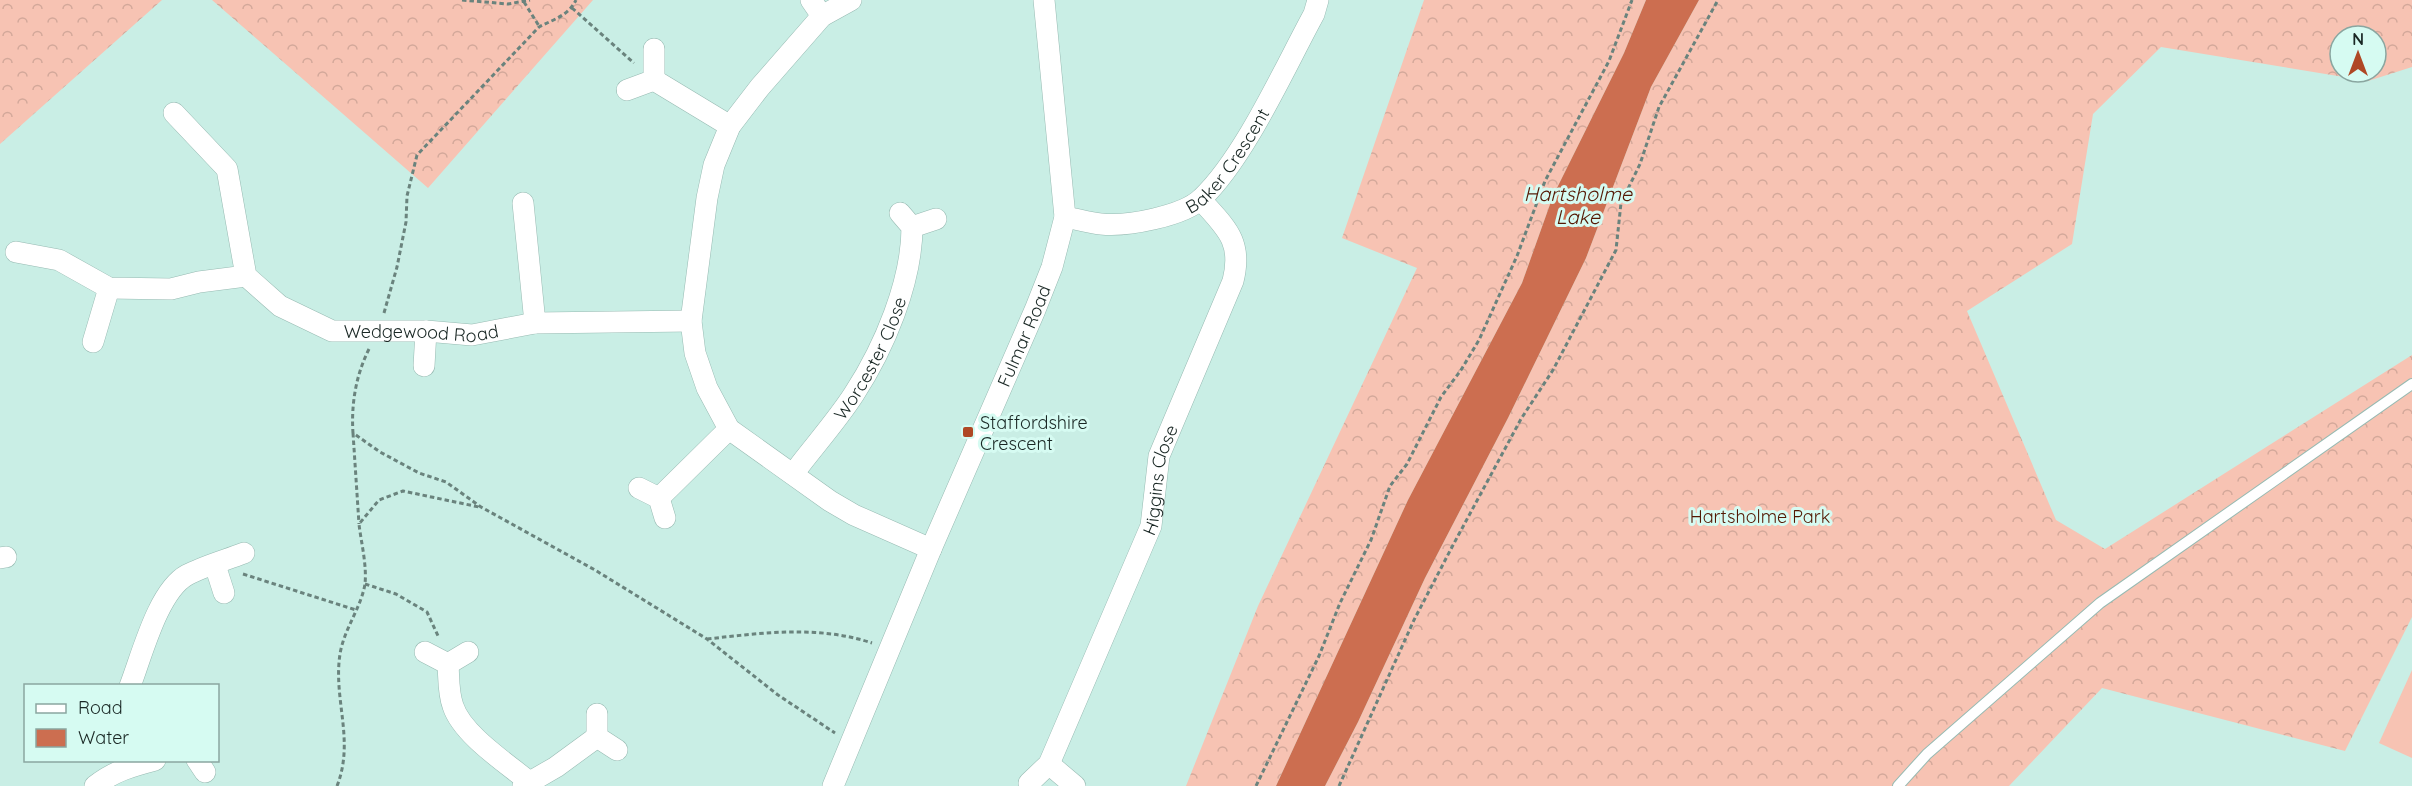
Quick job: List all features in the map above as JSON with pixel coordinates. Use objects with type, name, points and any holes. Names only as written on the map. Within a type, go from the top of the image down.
[{"type":"street","points":[[851,0],[816,8],[730,126],[714,165],[707,198],[691,321],[695,353],[707,388],[729,429],[830,501],[854,515],[931,549]]},
{"type":"street","name":"Fulmar Road","points":[[833,786],[931,549],[1052,267],[1065,217],[1044,0]]},
{"type":"street","name":"Baker Crescent","points":[[1065,217],[1102,225],[1136,223],[1173,212],[1201,200],[1229,165],[1254,124],[1314,14],[1318,0]]},
{"type":"street","points":[[654,49],[654,80]]},
{"type":"street","points":[[654,80],[730,126]]},
{"type":"street","points":[[627,90],[654,80]]},
{"type":"street","points":[[16,252],[60,260],[109,288],[171,289],[199,282],[246,276],[227,169],[174,113]]},
{"type":"street","name":"Higgins Close","points":[[1029,783],[1049,765],[1151,526],[1159,456],[1233,281],[1238,262],[1235,244],[1225,227],[1201,200]]},
{"type":"street","points":[[523,203],[535,323]]},
{"type":"street","name":"Worcester Close","points":[[793,474],[854,394],[876,354],[907,276],[912,252],[906,220],[936,219]]},
{"type":"street","name":"Wedgewood Road","points":[[246,276],[280,306],[332,330],[426,330],[472,335],[535,323],[691,321]]},
{"type":"street","points":[[93,342],[109,288]]},
{"type":"street","points":[[424,366],[426,330]]},
{"type":"street","points":[[639,489],[662,508],[729,429]]},
{"type":"street","points":[[131,684],[164,599],[186,575],[244,553]]},
{"type":"street","points":[[215,565],[224,593]]},
{"type":"street","points":[[425,652],[447,664]]},
{"type":"street","points":[[447,664],[468,652]]},
{"type":"street","points":[[447,664],[452,705],[459,718],[525,784],[556,767],[597,737]]},
{"type":"street","points":[[597,714],[597,737]]},
{"type":"street","points":[[597,737],[617,750]]},
{"type":"street","points":[[95,786],[128,763]]},
{"type":"street","points":[[1049,765],[1075,786]]},
{"type":"lane","points":[[1898,786],[1927,754],[2100,603],[2412,384]]},
{"type":"path","points":[[462,0],[508,4],[530,0]]},
{"type":"path","points":[[337,786],[345,766],[345,724],[339,686],[340,653],[365,584],[358,524],[352,418],[358,371],[379,330],[397,267],[406,222],[407,196],[417,155],[539,27],[561,18],[572,8],[576,0]]},
{"type":"path","points":[[1256,786],[1319,656],[1340,603],[1371,540],[1390,486],[1407,464],[1441,397],[1479,340],[1517,256],[1545,181],[1609,61],[1632,0]]},
{"type":"path","points":[[1339,786],[1414,620],[1521,419],[1553,370],[1616,250],[1621,203],[1640,164],[1659,107],[1718,0]]},
{"type":"path","points":[[524,2],[534,14],[539,27]]},
{"type":"path","points":[[572,8],[654,80]]},
{"type":"path","points":[[353,434],[399,463],[446,482],[481,507],[595,570],[706,639],[778,695],[851,744]]},
{"type":"path","points":[[358,524],[379,500],[403,491],[481,507]]},
{"type":"path","points":[[215,565],[356,610]]},
{"type":"path","points":[[365,584],[396,594],[427,612],[436,630],[447,664]]},
{"type":"path","points":[[706,639],[812,631],[849,635],[891,649]]},
{"type":"green space","points":[[0,0],[162,0],[0,144]]},
{"type":"green space","points":[[212,0],[593,0],[428,188]]},
{"type":"green space","points":[[1424,0],[1646,0],[1624,53],[1553,196],[1522,283],[1408,500],[1276,786],[1186,786],[1258,606],[1417,268],[1342,238]]},
{"type":"green space","name":"Hartsholme Park","points":[[1699,0],[2412,0],[2412,67],[2388,75],[2388,24],[2328,24],[2328,74],[2161,47],[2093,114],[2072,244],[1967,311],[2056,520],[2105,549],[2412,355],[2412,617],[2345,751],[2102,688],[2009,786],[1325,786],[1358,722],[1425,578],[1508,418],[1586,258],[1651,87]]},
{"type":"green space","points":[[2412,670],[2412,758],[2379,743]]},
{"type":"water","name":"Hartsholme Lake","points":[[1646,0],[1699,0],[1651,87],[1586,258],[1508,418],[1425,578],[1358,722],[1325,786],[1276,786],[1408,500],[1522,283],[1553,196],[1624,53]]},
{"type":"place","name":"Staffordshire Crescent","points":[[968,432]]}]
